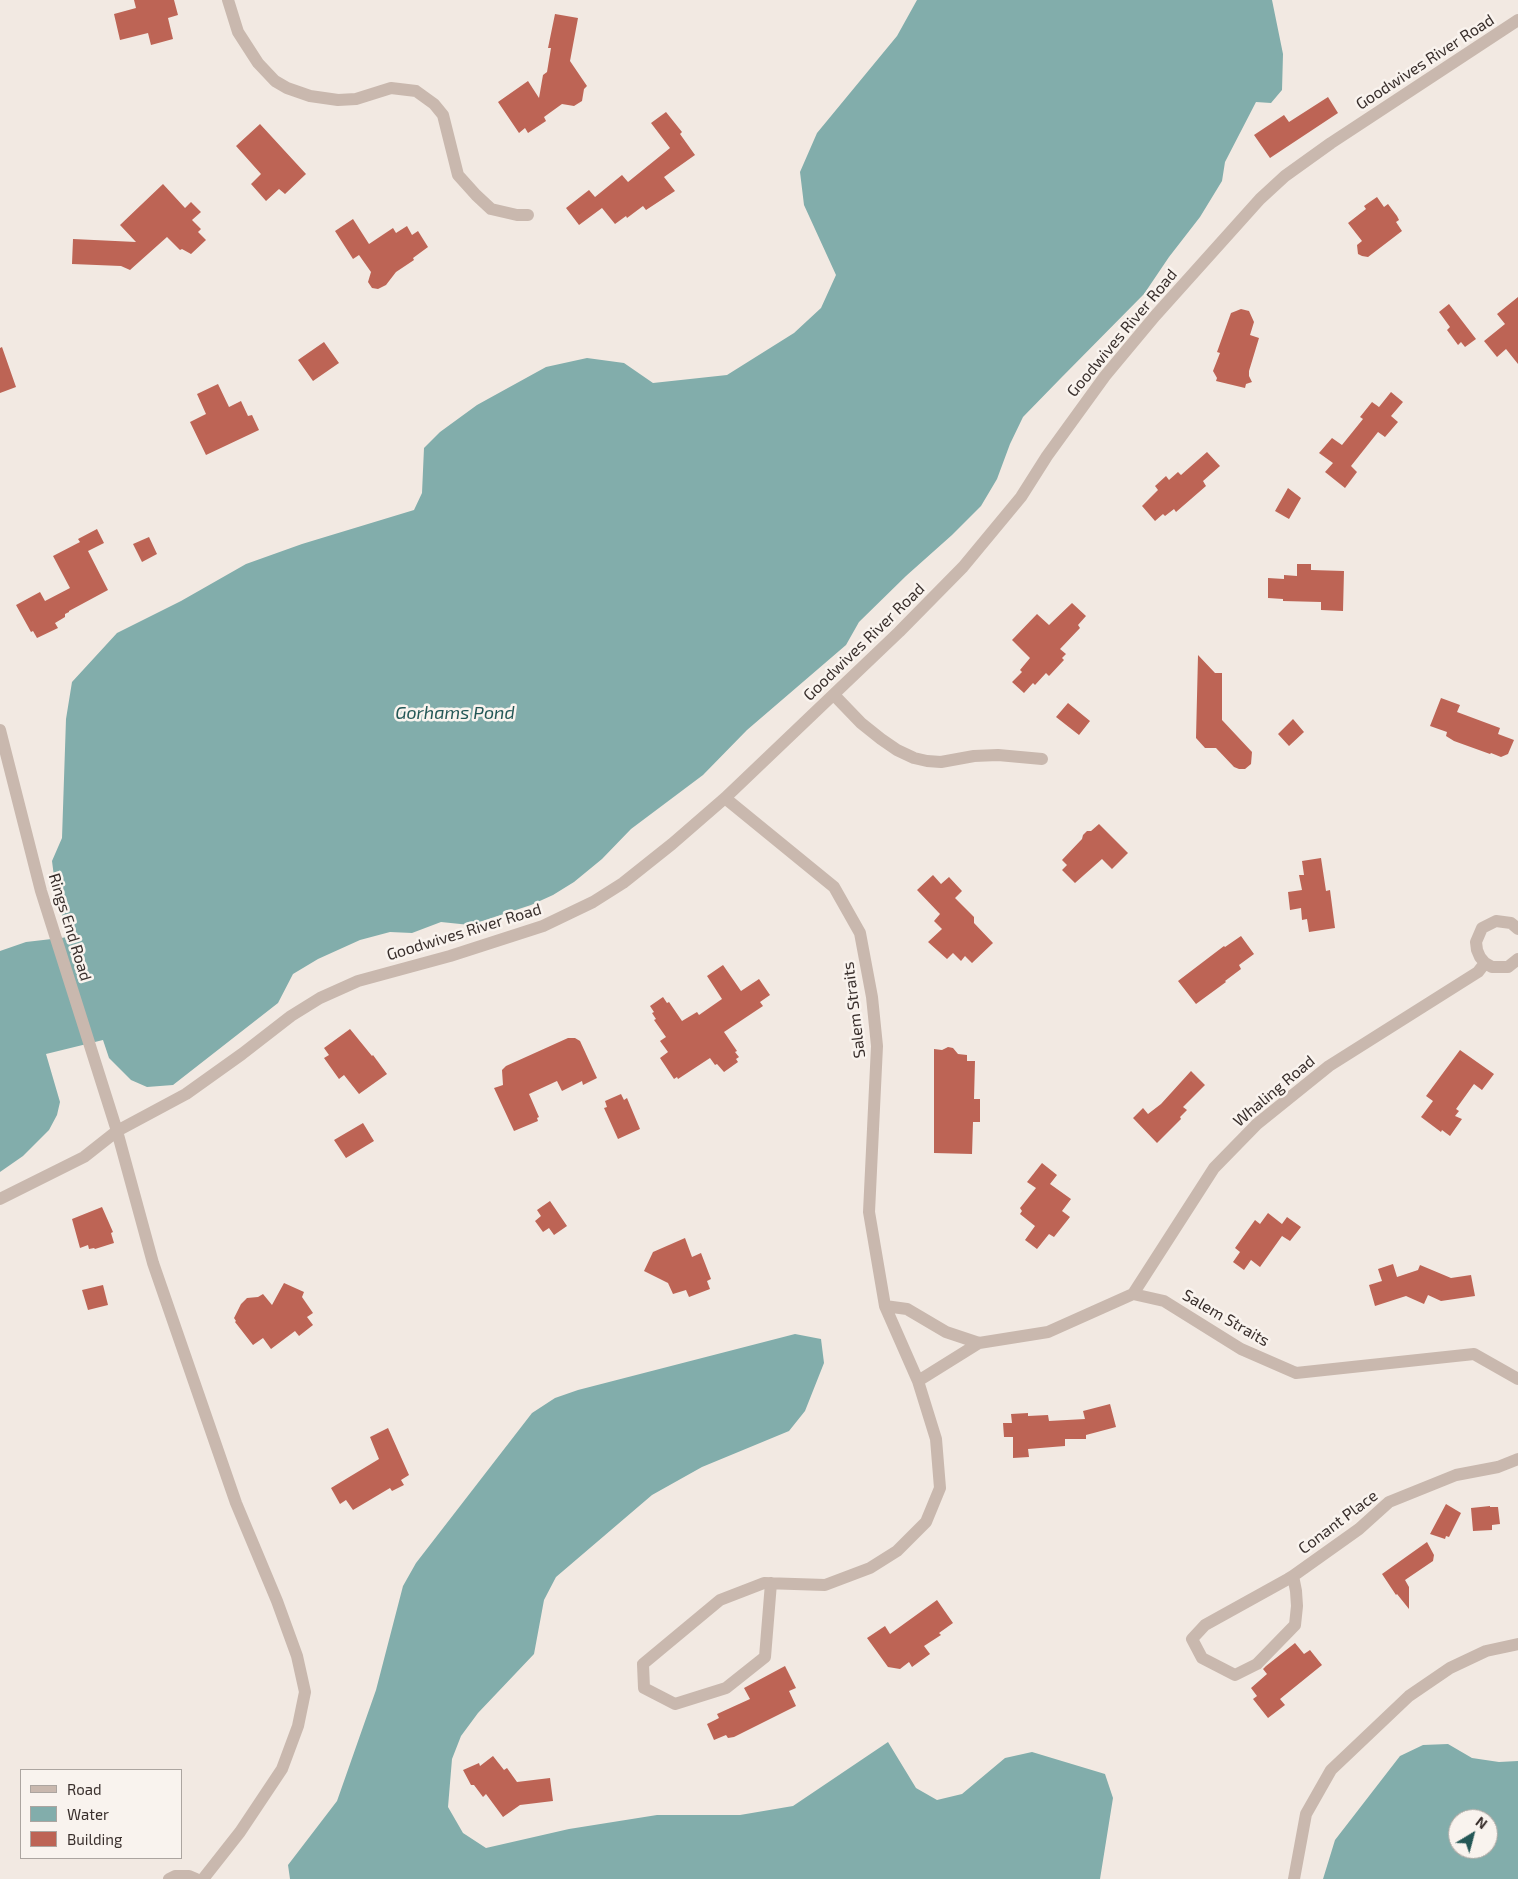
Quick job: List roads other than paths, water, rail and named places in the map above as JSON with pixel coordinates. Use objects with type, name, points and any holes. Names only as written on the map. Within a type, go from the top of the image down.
[{"type":"street","points":[[228,0],[238,32],[258,64],[275,81],[287,88],[310,96],[338,100],[356,99],[391,88],[416,92],[434,104],[443,115],[458,175],[476,195],[491,209],[517,215],[528,215]]},
{"type":"street","name":"Goodwives River Road","points":[[0,1199],[84,1157],[117,1131],[186,1094],[291,1016],[320,998],[358,981],[450,956],[543,926],[593,902],[623,883],[725,798],[899,632],[963,567],[1021,497],[1047,456],[1105,376],[1155,316],[1260,199],[1285,176],[1330,143],[1518,20]]},
{"type":"street","points":[[834,695],[874,734],[897,750],[914,758],[941,762],[974,756],[998,755],[1042,759]]},
{"type":"street","name":"Rings End Road","points":[[0,730],[41,891],[117,1131],[153,1263],[236,1503],[297,1656],[305,1692],[298,1726],[282,1769],[240,1832],[203,1879]]},
{"type":"street","name":"Salem Straits","points":[[725,798],[834,887],[860,933],[872,997],[877,1046],[869,1212],[885,1306],[918,1381],[936,1439],[940,1488],[926,1522],[897,1551],[870,1568],[825,1585],[771,1583],[764,1583],[720,1600],[643,1664],[644,1688],[675,1704],[726,1688],[765,1657],[771,1583]]},
{"type":"street","points":[[1518,929],[1511,923],[1504,921],[1496,921],[1482,928],[1478,935],[1477,950],[1485,963],[1500,968],[1508,967],[1518,959]]},
{"type":"street","name":"Whaling Road","points":[[1133,1294],[1214,1168],[1257,1124],[1329,1066],[1478,972],[1485,963]]},
{"type":"street","points":[[918,1381],[979,1343],[1048,1332],[1133,1294]]},
{"type":"street","name":"Salem Straits","points":[[1133,1294],[1164,1301],[1242,1349],[1296,1372],[1474,1354],[1518,1379]]},
{"type":"street","points":[[885,1306],[906,1309],[946,1332],[979,1343]]},
{"type":"street","name":"Conant Place","points":[[1292,1576],[1297,1606],[1295,1625],[1257,1664],[1235,1675],[1202,1658],[1192,1639],[1205,1625],[1292,1576],[1359,1529],[1389,1502],[1456,1475],[1498,1466],[1518,1459]]},
{"type":"street","points":[[1294,1879],[1306,1814],[1332,1770],[1409,1696],[1450,1668],[1486,1651],[1518,1644]]},
{"type":"street","points":[[169,1879],[175,1876],[189,1876],[196,1879]]},
{"type":"water","name":"Gorhams Pond","points":[[917,0],[1272,0],[1283,54],[1282,90],[1271,103],[1256,102],[1225,162],[1222,181],[1200,217],[1169,257],[1144,294],[1023,417],[1010,444],[997,479],[981,506],[859,622],[846,645],[747,730],[703,775],[631,829],[602,859],[574,882],[553,895],[531,905],[470,925],[441,922],[412,933],[390,932],[360,940],[318,959],[293,974],[278,1003],[173,1085],[147,1087],[131,1080],[109,1058],[103,1040],[46,1054],[60,1102],[57,1115],[49,1130],[23,1156],[0,1172],[0,951],[26,942],[69,937],[57,900],[52,861],[62,838],[66,719],[72,682],[117,633],[181,601],[246,564],[302,544],[414,510],[422,493],[424,448],[440,432],[477,405],[546,367],[587,358],[624,363],[653,383],[727,375],[794,333],[821,308],[836,275],[804,205],[800,172],[817,133],[897,36]]},
{"type":"water","points":[[795,1334],[821,1339],[824,1363],[805,1411],[789,1431],[702,1467],[652,1495],[556,1577],[544,1600],[534,1654],[478,1713],[461,1736],[452,1759],[448,1807],[463,1833],[486,1848],[569,1829],[657,1815],[740,1815],[793,1806],[888,1742],[916,1788],[937,1800],[962,1794],[1005,1758],[1032,1752],[1105,1774],[1113,1798],[1100,1879],[290,1879],[288,1865],[337,1801],[376,1690],[403,1586],[416,1563],[532,1413],[555,1398],[578,1390]]},
{"type":"water","points":[[1448,1744],[1472,1758],[1499,1762],[1518,1761],[1518,1879],[1323,1879],[1335,1840],[1400,1756],[1423,1745]]}]
